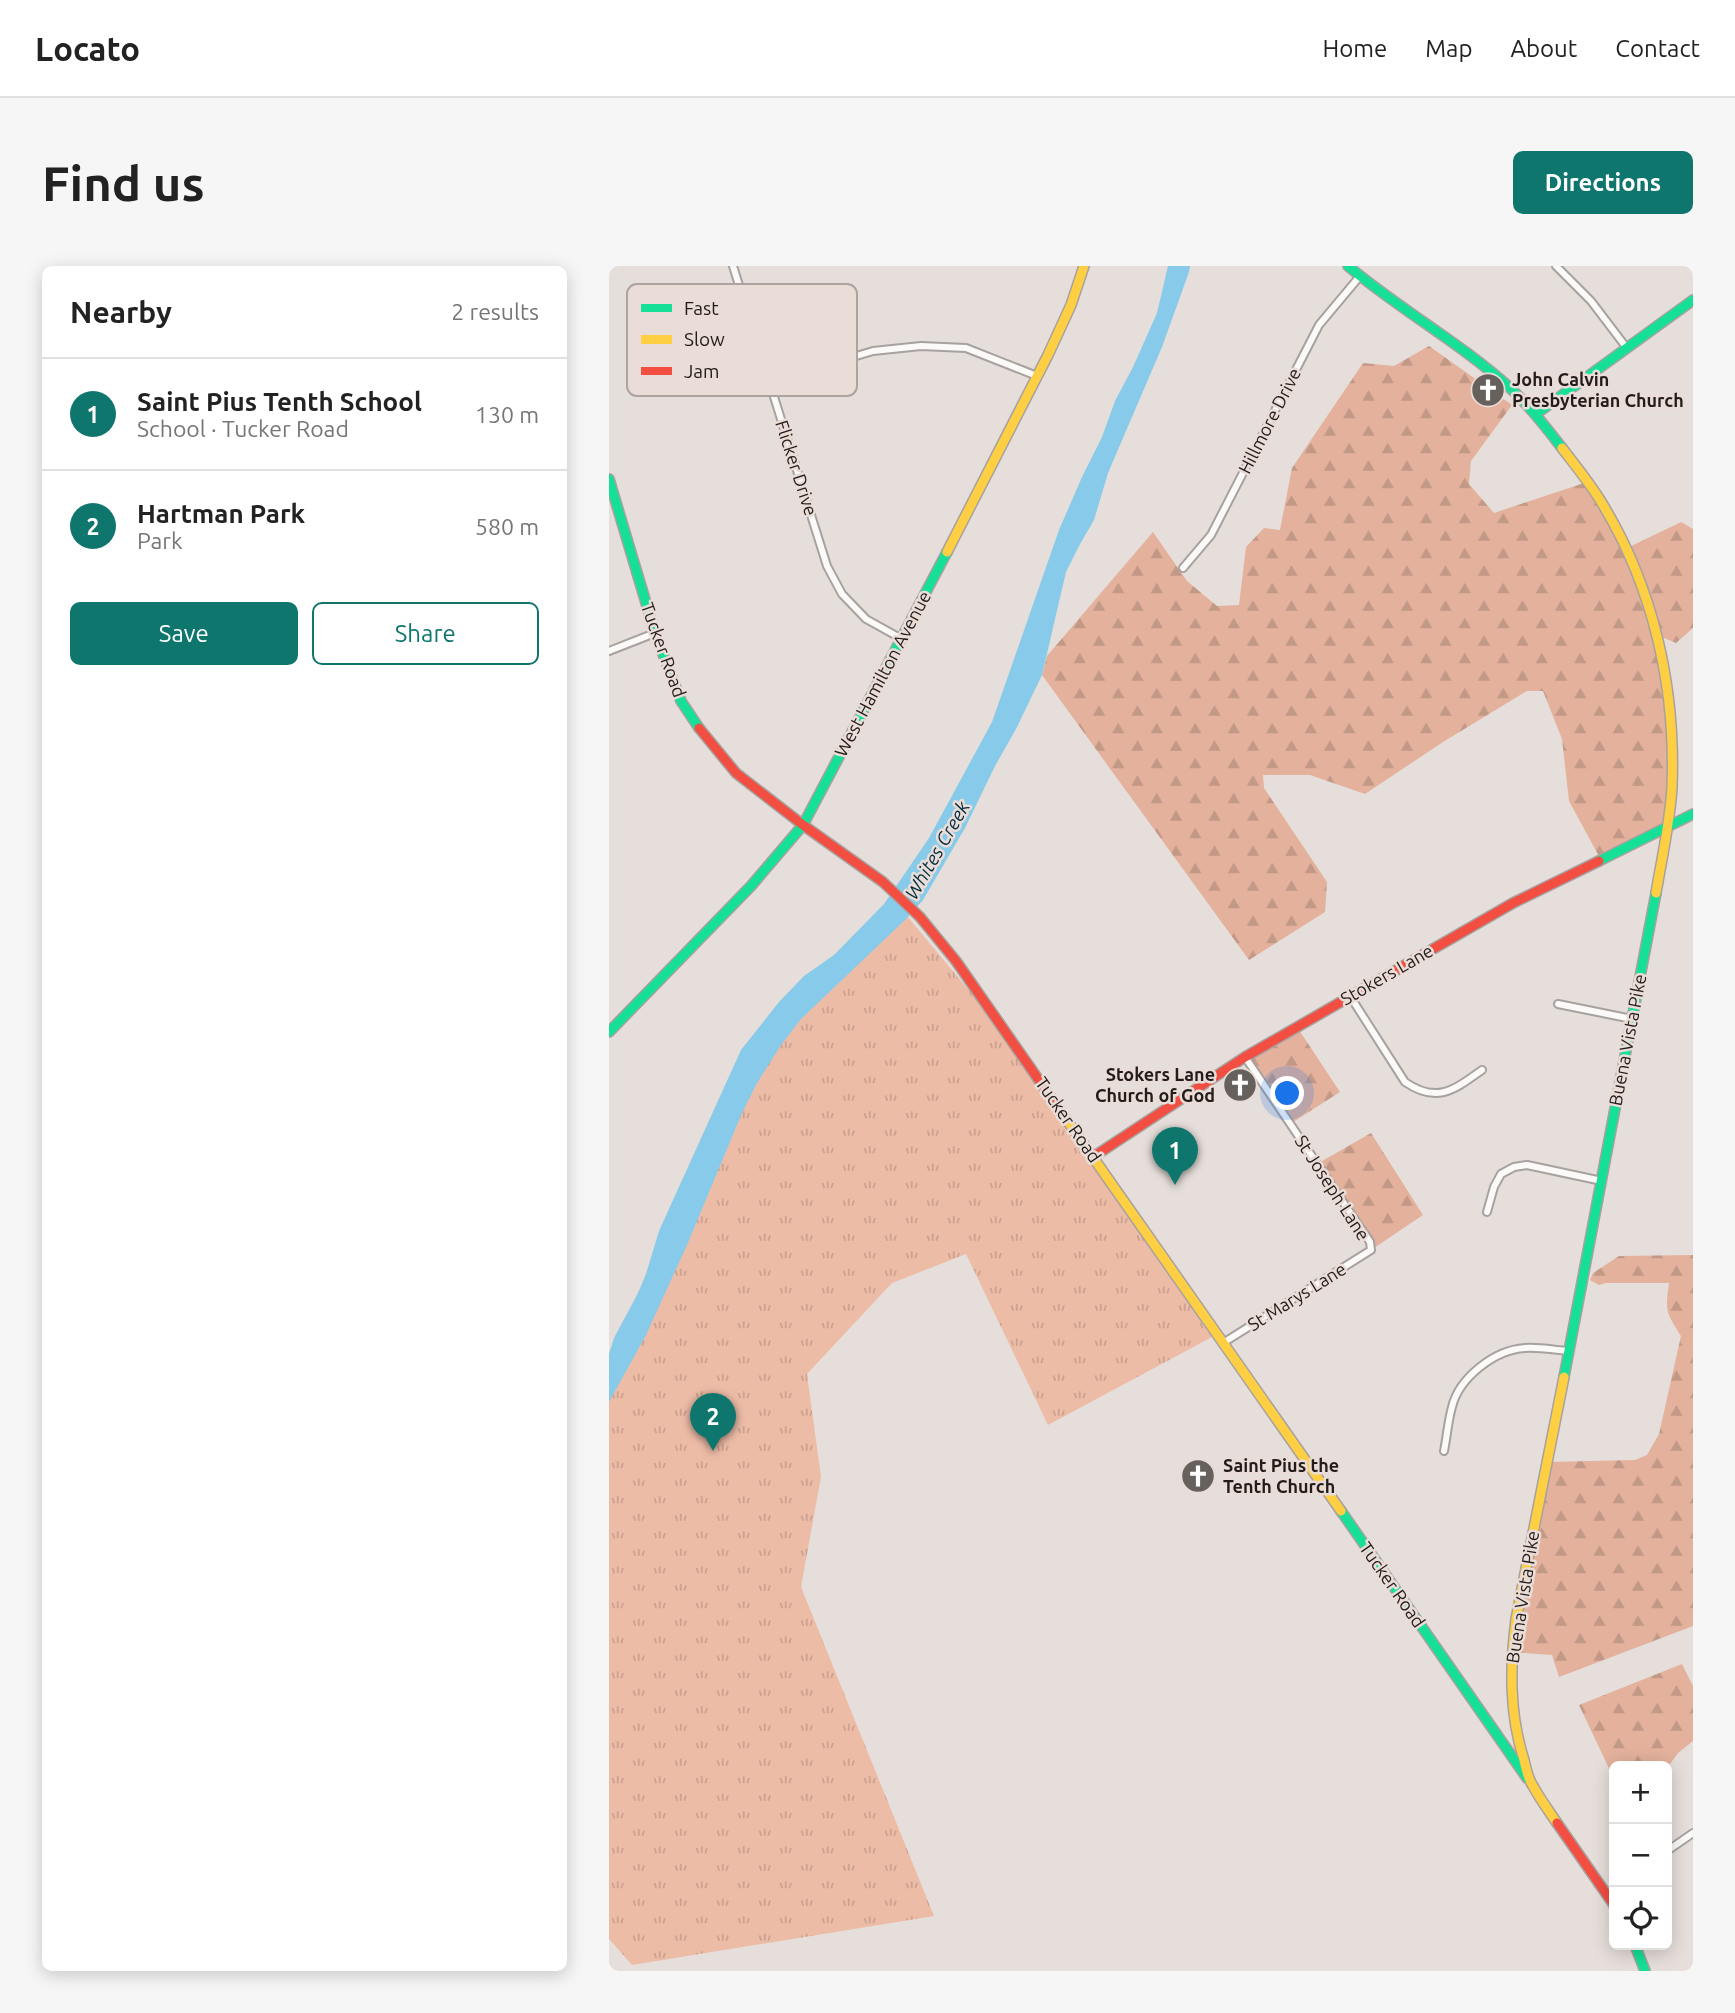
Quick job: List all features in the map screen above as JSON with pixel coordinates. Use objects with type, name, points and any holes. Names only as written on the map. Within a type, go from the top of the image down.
[{"type":"street","name":"Flicker Drive","points":[[733,266],[739,284]]},
{"type":"street","name":"West Hamilton Avenue","points":[[609,1032],[751,886],[803,825],[1037,376],[1071,305],[1084,266]]},
{"type":"street","name":"Buena Vista Pike","points":[[1348,266],[1501,381],[1535,414],[1578,469],[1609,515],[1640,581],[1657,634],[1668,690],[1673,775],[1668,828],[1516,1619],[1512,1652],[1513,1715],[1531,1784],[1609,1898]]},
{"type":"street","points":[[1556,266],[1591,301],[1626,347]]},
{"type":"street","name":"Hillmore Drive","points":[[1183,568],[1211,535],[1319,325],[1360,276]]},
{"type":"street","points":[[1535,414],[1693,300]]},
{"type":"street","points":[[857,356],[873,351],[921,346],[966,348],[1037,376]]},
{"type":"street","name":"Flicker Drive","points":[[773,396],[827,566],[842,594],[866,619],[902,639]]},
{"type":"street","name":"Tucker Road","points":[[609,479],[655,633],[681,701],[703,733],[736,773],[883,882],[920,917],[955,961],[1531,1784]]},
{"type":"street","points":[[609,651],[655,633]]},
{"type":"street","name":"Stokers Lane","points":[[1093,1157],[1245,1057],[1350,996],[1513,903],[1693,814]]},
{"type":"street","points":[[1350,996],[1405,1082],[1417,1090],[1431,1094],[1447,1092],[1482,1070]]},
{"type":"street","points":[[1558,1004],[1632,1019]]},
{"type":"street","name":"St Joseph Lane","points":[[1245,1057],[1370,1242],[1371,1250]]},
{"type":"street","points":[[1487,1212],[1501,1174],[1514,1167],[1527,1165],[1602,1181]]},
{"type":"street","name":"St Marys Lane","points":[[1223,1343],[1371,1250]]},
{"type":"street","points":[[1444,1451],[1452,1407],[1458,1391],[1468,1377],[1507,1352],[1525,1348],[1569,1351]]},
{"type":"street","points":[[1672,1848],[1693,1833]]},
{"type":"street","points":[[1605,1892],[1612,1887]]},
{"type":"street","points":[[1637,1950],[1645,1971]]},
{"type":"green space","points":[[1429,346],[1512,405],[1471,461],[1469,484],[1494,513],[1587,482],[1625,549],[1681,522],[1693,529],[1693,628],[1676,643],[1657,635],[1672,737],[1668,828],[1601,860],[1569,801],[1562,739],[1543,691],[1527,691],[1365,794],[1310,775],[1263,775],[1264,788],[1327,882],[1325,912],[1249,960],[1042,675],[1047,656],[1153,532],[1187,581],[1217,606],[1239,605],[1246,547],[1264,528],[1280,530],[1292,468],[1363,363],[1394,366]]},
{"type":"green space","points":[[907,916],[982,1006],[1212,1337],[1048,1425],[966,1254],[892,1283],[807,1374],[821,1477],[801,1587],[934,1916],[632,1965],[609,1939],[609,1371],[695,1187],[789,1027]]},
{"type":"green space","points":[[1297,1027],[1340,1092],[1290,1124],[1245,1057]]},
{"type":"green space","points":[[1371,1133],[1423,1215],[1371,1250],[1370,1242],[1317,1164]]},
{"type":"green space","points":[[1693,1255],[1693,1626],[1559,1677],[1552,1655],[1512,1652],[1547,1462],[1635,1460],[1647,1455],[1659,1434],[1681,1336],[1668,1311],[1669,1283],[1599,1285],[1590,1280],[1593,1273],[1619,1256]]},
{"type":"green space","points":[[1682,1664],[1693,1686],[1693,1741],[1672,1761],[1609,1761],[1609,1768],[1579,1705]]},
{"type":"water","name":"Whites Creek","points":[[1168,266],[1190,266],[1162,347],[1108,473],[1094,520],[1066,572],[1042,675],[1016,729],[965,828],[923,900],[801,1019],[757,1083],[646,1335],[609,1402],[609,1354],[614,1338],[638,1293],[659,1231],[741,1050],[779,1002],[804,976],[834,955],[884,904],[929,838],[992,722],[1059,530],[1157,313]]},
{"type":"traffic: fast","points":[[1348,266],[1450,340],[1509,387],[1562,448]]},
{"type":"traffic: fast","points":[[1536,414],[1693,300]]},
{"type":"traffic: fast","points":[[609,479],[655,633],[681,701],[699,728]]},
{"type":"traffic: fast","points":[[609,1032],[751,886],[803,825],[947,552]]},
{"type":"traffic: fast","points":[[1599,861],[1693,814]]},
{"type":"traffic: fast","points":[[1564,1377],[1656,893]]},
{"type":"traffic: fast","points":[[1341,1511],[1527,1778]]},
{"type":"traffic: fast","points":[[1637,1950],[1645,1971]]},
{"type":"traffic: slow","points":[[947,552],[1048,355],[1071,305],[1084,266]]},
{"type":"traffic: slow","points":[[1562,448],[1596,493],[1634,567],[1647,602],[1665,675],[1670,712],[1672,787],[1656,893]]},
{"type":"traffic: slow","points":[[1057,1106],[1341,1511]]},
{"type":"traffic: slow","points":[[1557,1823],[1527,1774],[1513,1707],[1512,1672],[1516,1619],[1564,1377]]},
{"type":"traffic: jam","points":[[699,728],[736,773],[883,882],[920,917],[956,961],[1057,1106]]},
{"type":"traffic: jam","points":[[1093,1157],[1245,1057],[1513,903],[1599,861]]},
{"type":"traffic: jam","points":[[1557,1823],[1609,1898]]},
{"type":"place","name":"John Calvin Presbyterian Church","points":[[1488,390]]},
{"type":"place","name":"Stokers Lane Church of God","points":[[1240,1085]]},
{"type":"place","name":"Saint Pius Tenth School","points":[[1175,1185]]},
{"type":"place","name":"Hartman Park","points":[[713,1451]]},
{"type":"place","name":"Saint Pius the Tenth Church","points":[[1198,1476]]}]
